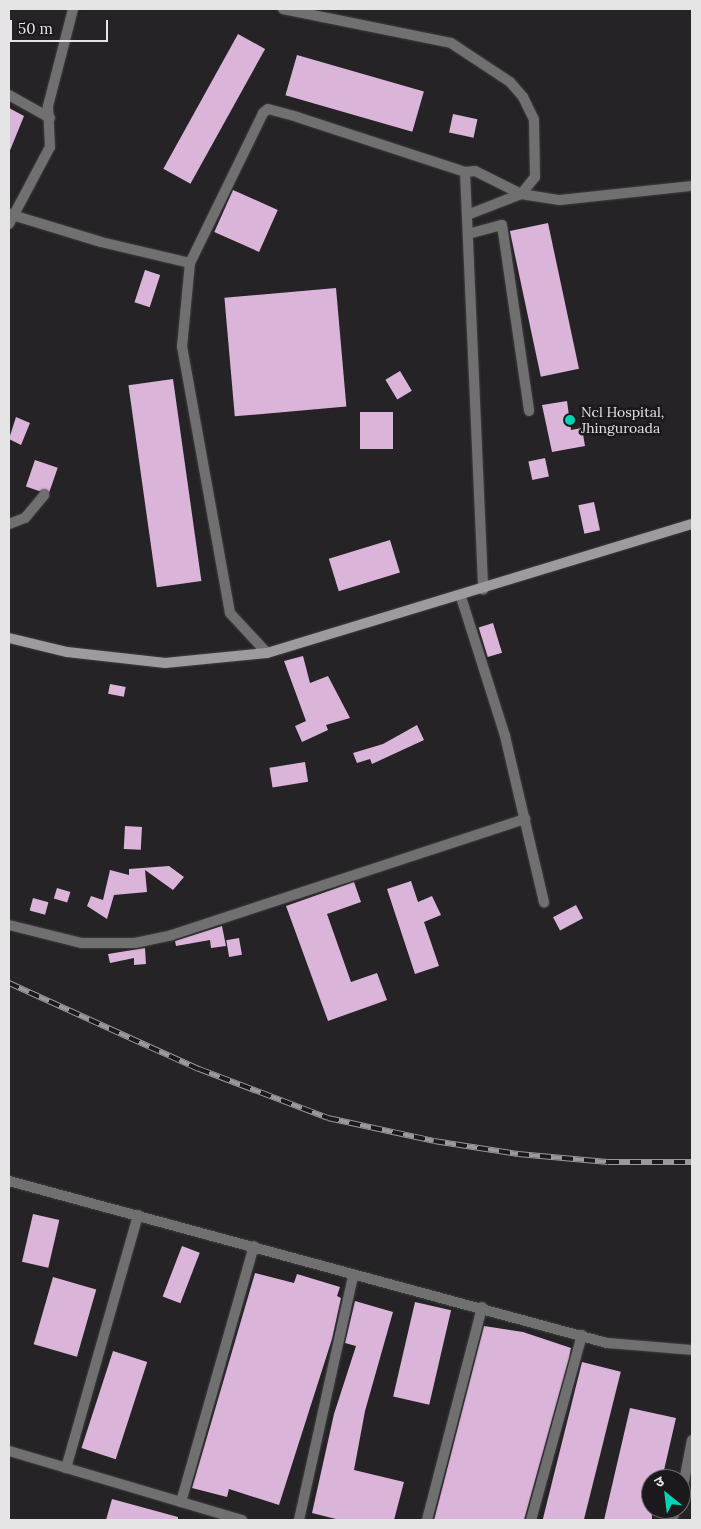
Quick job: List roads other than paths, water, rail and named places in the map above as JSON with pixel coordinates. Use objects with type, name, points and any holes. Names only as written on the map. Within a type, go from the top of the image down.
[{"type":"street","points":[[73,9],[48,106],[50,147],[10,218],[190,263]]},
{"type":"street","points":[[283,9],[451,43],[510,82],[523,97],[534,120],[535,177],[521,194],[467,215]]},
{"type":"street","points":[[9,96],[50,118]]},
{"type":"street","points":[[267,653],[230,613],[182,347],[190,263],[268,109],[465,172],[476,171],[521,194],[560,200],[692,186]]},
{"type":"street","points":[[465,172],[483,590]]},
{"type":"street","points":[[468,234],[502,225],[529,411]]},
{"type":"street","points":[[9,524],[25,518],[44,495]]},
{"type":"street","points":[[9,638],[67,652],[165,663],[267,653],[461,597],[692,524]]},
{"type":"street","points":[[461,597],[505,736],[544,902]]},
{"type":"street","points":[[9,925],[81,943],[135,943],[172,935],[525,819]]},
{"type":"street","points":[[9,1181],[254,1246],[353,1277],[482,1307],[607,1343],[692,1350]]},
{"type":"street","points":[[66,1468],[138,1215]]},
{"type":"street","points":[[181,1502],[254,1246]]},
{"type":"street","points":[[299,1520],[353,1277]]},
{"type":"street","points":[[427,1520],[482,1307]]},
{"type":"street","points":[[532,1520],[582,1335]]},
{"type":"street","points":[[686,1469],[692,1440]]},
{"type":"street","points":[[9,1451],[242,1520]]},
{"type":"railway","points":[[9,983],[199,1069],[328,1118],[434,1141],[518,1154],[608,1162],[692,1162]]},
{"type":"place","name":"Ncl Hospital, Jhinguroada","points":[[570,420]]}]
